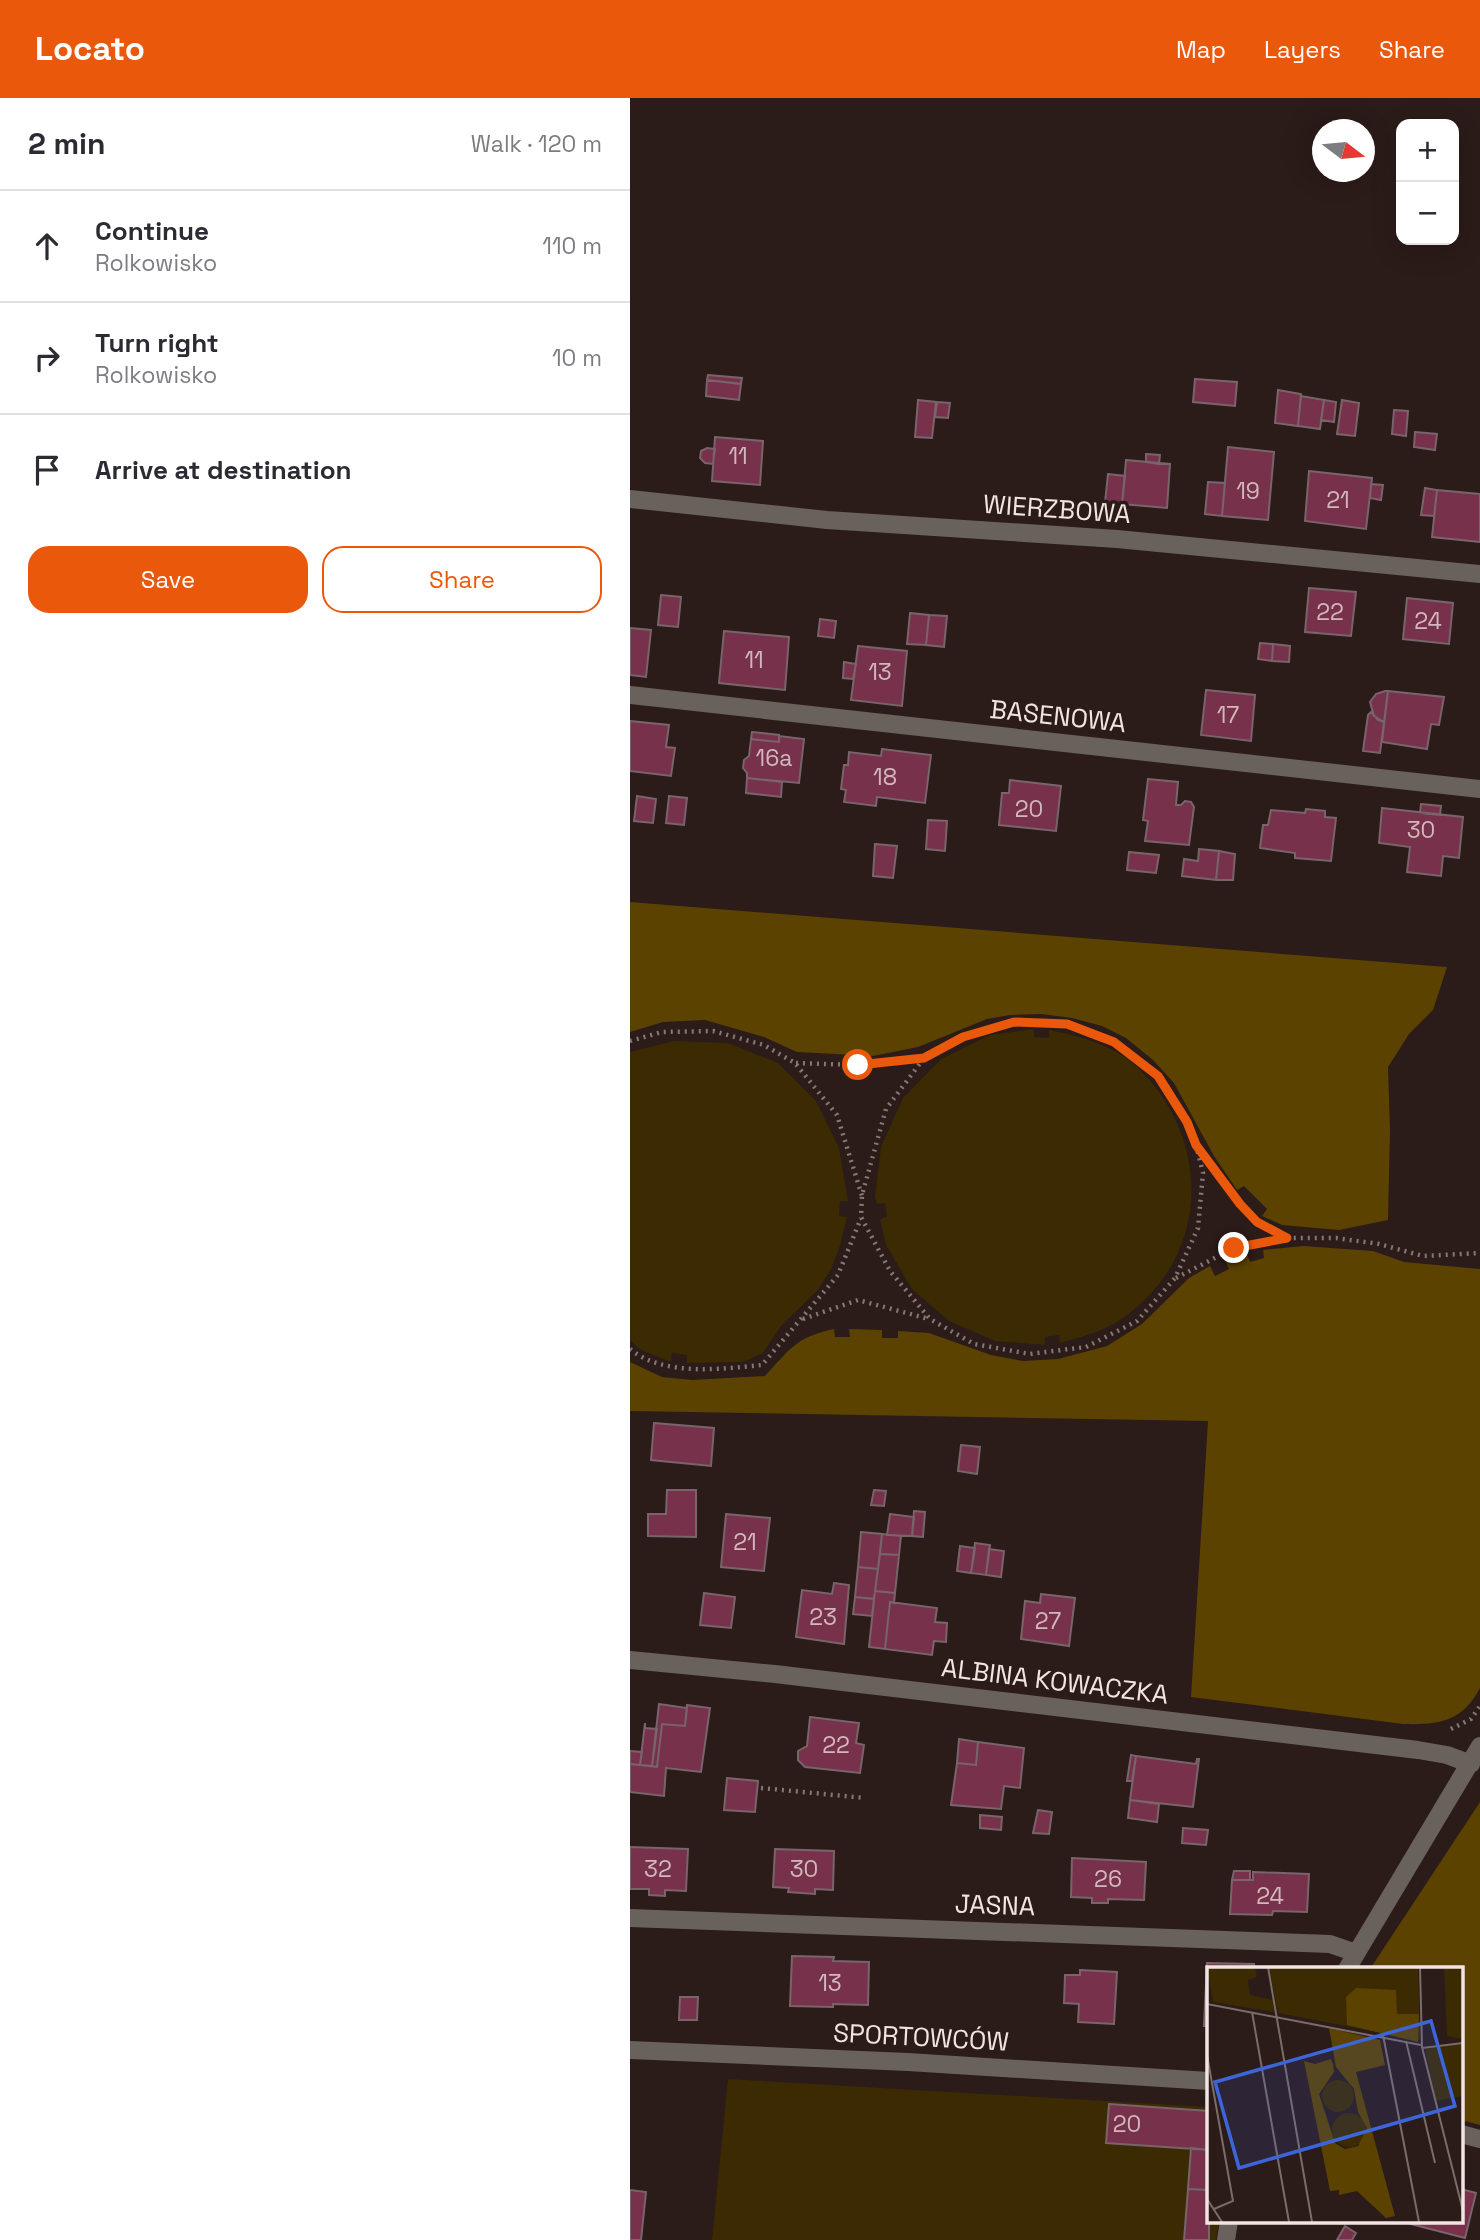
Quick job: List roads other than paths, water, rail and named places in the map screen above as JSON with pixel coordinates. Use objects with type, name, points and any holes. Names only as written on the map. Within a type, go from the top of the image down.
[{"type":"street","name":"WIERZBOWA","points":[[630,499],[827,520],[1117,539],[1480,574]]},
{"type":"street","name":"BASENOWA","points":[[630,695],[1480,789]]},
{"type":"street","name":"ALBINA KOWACZKA","points":[[630,1660],[788,1676],[1405,1749],[1447,1755],[1471,1764]]},
{"type":"street","name":"JASNA","points":[[630,1918],[1330,1944],[1352,1961],[1480,1746]]},
{"type":"street","name":"SPORTOWCÓW","points":[[630,2050],[908,2062],[1207,2081]]},
{"type":"street","points":[[1462,2134],[1480,2139]]},
{"type":"street","points":[[1226,2240],[1229,2222]]}]
